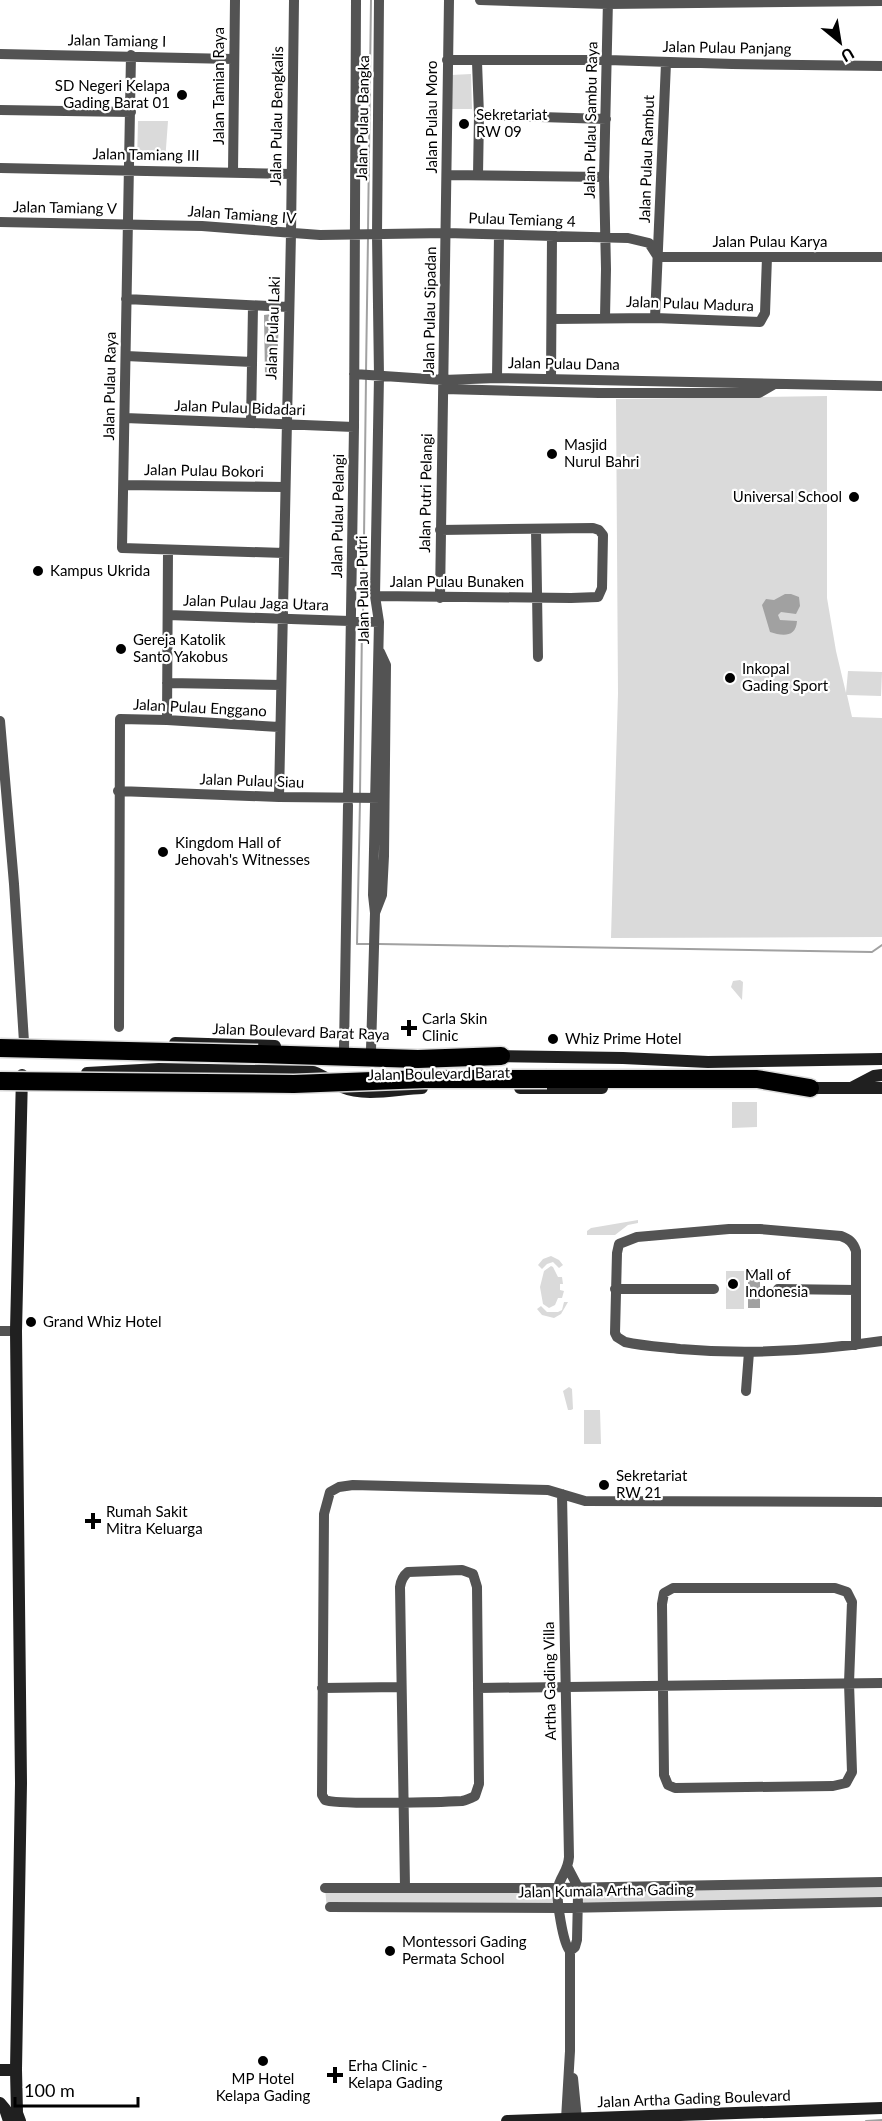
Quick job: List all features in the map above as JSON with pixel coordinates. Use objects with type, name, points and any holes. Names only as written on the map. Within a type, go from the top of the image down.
[{"type":"highway","points":[[9,1044],[418,1059],[501,1056]]},
{"type":"highway","points":[[13,1076],[294,1084],[424,1078],[757,1079],[810,1088]]},
{"type":"main road","points":[[95,1043],[93,1051],[95,1063],[101,1073]]},
{"type":"main road","name":"Jalan Boulevard Barat Raya","points":[[9,1044],[238,1044],[501,1056],[779,1062]]},
{"type":"main road","points":[[779,1062],[882,1059]]},
{"type":"main road","points":[[779,1062],[802,1068],[882,1067]]},
{"type":"main road","name":"Jalan Boulevard Barat","points":[[0,1074],[13,1076],[159,1069],[313,1072],[330,1078],[343,1087],[367,1092],[451,1087],[882,1088]]},
{"type":"main road","points":[[852,1088],[874,1076],[882,1075]]},
{"type":"main road","points":[[13,1076],[21,1783],[16,2070],[17,2113],[20,2121]]},
{"type":"main road","points":[[0,2070],[16,2070]]},
{"type":"main road","points":[[0,2103],[9,2121]]},
{"type":"main road","name":"Jalan Artha Gading Boulevard","points":[[507,2121],[882,2108]]},
{"type":"street","name":"Jalan Tamian Raya","points":[[233,172],[235,0]]},
{"type":"street","name":"Jalan Pulau Bengkalis","points":[[291,233],[294,0]]},
{"type":"street","name":"Jalan Pulau Bangka","points":[[356,0],[356,236]]},
{"type":"street","name":"Jalan Pulau Bangka","points":[[375,236],[379,0]]},
{"type":"street","name":"Jalan Pulau Moro","points":[[446,233],[449,0]]},
{"type":"street","points":[[480,0],[882,1]]},
{"type":"street","name":"Jalan Pulau Sambu Raya","points":[[605,317],[604,177],[608,2]]},
{"type":"street","name":"Jalan Tamiang I","points":[[0,54],[131,55],[233,59]]},
{"type":"street","name":"Jalan Pulau Raya","points":[[131,55],[122,548],[168,550]]},
{"type":"street","name":"Jalan Pulau Panjang","points":[[447,60],[477,62],[608,60],[882,66]]},
{"type":"street","points":[[477,62],[478,175]]},
{"type":"street","name":"Jalan Pulau Rambut","points":[[655,318],[666,63]]},
{"type":"street","points":[[0,110],[130,112]]},
{"type":"street","points":[[479,115],[606,119]]},
{"type":"street","name":"Jalan Tamiang III","points":[[0,168],[291,174]]},
{"type":"street","points":[[447,175],[604,177]]},
{"type":"street","name":"Jalan Tamiang V","points":[[0,222],[129,224]]},
{"type":"street","name":"Jalan Tamiang IV","points":[[129,224],[375,236]]},
{"type":"street","name":"Jalan Pulau Laki","points":[[282,618],[291,233]]},
{"type":"street","name":"Pulau Temiang 4","points":[[375,236],[446,233],[605,237],[643,240],[649,243],[658,256]]},
{"type":"street","name":"Jalan Pulau Sipadan","points":[[443,385],[446,233]]},
{"type":"street","points":[[497,378],[499,235]]},
{"type":"street","name":"Jalan Pulau Pelangi","points":[[344,1048],[353,621],[354,427],[357,374],[356,236]]},
{"type":"street","name":"Jalan Pulau Putri","points":[[371,1050],[375,913],[382,896],[378,797],[381,703],[386,665],[378,649],[375,596],[375,236]]},
{"type":"street","points":[[551,379],[552,236]]},
{"type":"street","name":"Jalan Pulau Karya","points":[[658,256],[882,257]]},
{"type":"street","name":"Jalan Pulau Madura","points":[[552,318],[605,317],[760,322],[765,313],[767,257]]},
{"type":"street","points":[[126,299],[288,307]]},
{"type":"street","points":[[250,423],[253,306]]},
{"type":"street","points":[[126,356],[252,362]]},
{"type":"street","name":"Jalan Pulau Dana","points":[[357,374],[443,385],[599,393],[759,393],[773,385]]},
{"type":"street","name":"Jalan Pulau Dana","points":[[443,385],[497,378],[882,386]]},
{"type":"street","name":"Jalan Putri Pelangi","points":[[440,598],[443,385]]},
{"type":"street","name":"Jalan Pulau Bidadari","points":[[125,418],[354,427]]},
{"type":"street","name":"Jalan Pulau Bokori","points":[[124,485],[284,487]]},
{"type":"street","name":"Jalan Pulau Bunaken","points":[[375,596],[440,598],[598,597],[602,588],[603,535],[599,530],[593,528],[536,529],[538,597]]},
{"type":"street","points":[[440,530],[536,529]]},
{"type":"street","points":[[167,720],[168,550],[284,553]]},
{"type":"street","points":[[538,597],[538,657]]},
{"type":"street","name":"Jalan Pulau Jaga Utara","points":[[168,615],[376,622]]},
{"type":"street","points":[[279,797],[282,618]]},
{"type":"street","points":[[167,683],[281,685]]},
{"type":"street","name":"Jalan Pulau Enggano","points":[[118,791],[120,719],[279,728]]},
{"type":"street","points":[[0,721],[14,884],[9,1044]]},
{"type":"street","points":[[118,791],[119,1027]]},
{"type":"street","name":"Jalan Pulau Siau","points":[[118,791],[350,800],[378,797]]},
{"type":"street","points":[[856,1345],[856,1251],[848,1238],[760,1229],[665,1234],[637,1237],[619,1244],[615,1289],[615,1333],[620,1340],[666,1348],[749,1352],[789,1351],[856,1345],[882,1341]]},
{"type":"street","points":[[615,1289],[714,1289]]},
{"type":"street","points":[[778,1289],[856,1290]]},
{"type":"street","points":[[0,1331],[16,1331]]},
{"type":"street","points":[[746,1391],[749,1352]]},
{"type":"street","points":[[405,1887],[403,1802],[401,1687],[400,1587],[403,1576],[414,1571],[462,1570],[473,1575],[477,1587],[479,1784],[476,1796],[463,1801],[403,1802],[339,1803],[325,1800],[322,1795],[324,1514],[330,1492],[339,1487],[353,1485],[548,1490],[585,1501],[882,1502]]},
{"type":"street","name":"Artha Gading Villa","points":[[562,1494],[568,1868],[578,1887]]},
{"type":"street","points":[[673,1588],[842,1589],[850,1596],[852,1602],[849,1683],[852,1772],[846,1783],[833,1786],[675,1788],[668,1785],[664,1775],[664,1686],[663,1598],[664,1593],[673,1588]]},
{"type":"street","points":[[478,1688],[882,1683]]},
{"type":"street","points":[[322,1688],[401,1687]]},
{"type":"street","name":"Artha Gading Villa","points":[[558,1888],[568,1868]]},
{"type":"street","points":[[325,1888],[558,1888],[882,1882]]},
{"type":"street","points":[[570,1951],[575,1947],[577,1940],[578,1887]]},
{"type":"street","points":[[558,1888],[563,1939],[570,1951],[572,2119]]},
{"type":"street","name":"Jalan Kumala Artha Gading","points":[[330,1907],[560,1908],[882,1902]]},
{"type":"shaded area","points":[[471,74],[472,109],[451,109],[451,75]]},
{"type":"shaded area","points":[[138,121],[168,121],[165,162],[137,162]]},
{"type":"shaded area","points":[[279,313],[277,375],[265,376],[264,315]]},
{"type":"shaded area","name":"Inkopal Gading Sport","points":[[827,396],[827,598],[846,693],[848,671],[882,672],[881,696],[847,695],[852,717],[882,718],[882,937],[611,938],[618,693],[616,399]]},
{"type":"shaded area","points":[[785,594],[799,597],[800,606],[796,614],[781,612],[778,615],[780,620],[797,621],[796,627],[788,634],[770,632],[762,605],[766,599],[774,600]]},
{"type":"shaded area","points":[[733,981],[743,982],[742,1000],[731,987]]},
{"type":"shaded area","points":[[732,1102],[757,1102],[757,1127],[732,1128]]},
{"type":"shaded area","points":[[638,1220],[638,1223],[628,1225],[615,1235],[587,1235],[587,1231],[591,1228]]},
{"type":"shaded area","points":[[551,1256],[563,1265],[559,1268],[553,1262],[542,1269],[538,1265],[543,1259]]},
{"type":"shaded area","points":[[551,1266],[558,1277],[562,1277],[563,1284],[560,1284],[560,1290],[564,1291],[562,1298],[558,1298],[555,1305],[549,1308],[543,1304],[540,1287],[544,1271]]},
{"type":"shaded area","points":[[748,1270],[760,1270],[760,1308],[748,1308]]},
{"type":"shaded area","points":[[726,1271],[744,1271],[744,1309],[726,1309]]},
{"type":"shaded area","points":[[564,1302],[568,1302],[561,1314],[554,1318],[542,1315],[537,1309],[541,1306],[547,1312],[558,1312],[562,1310]]},
{"type":"shaded area","points":[[569,1387],[572,1389],[573,1409],[571,1410],[568,1410],[563,1391]]},
{"type":"shaded area","points":[[584,1410],[600,1410],[601,1444],[584,1444]]},
{"type":"shaded area","points":[[882,1882],[882,1902],[578,1907],[577,1885]]},
{"type":"shaded area","points":[[325,1888],[558,1888],[560,1908],[327,1910]]},
{"type":"waterway","points":[[368,231],[371,0]]},
{"type":"waterway","points":[[366,372],[368,237]]},
{"type":"waterway","points":[[363,618],[366,378]]},
{"type":"waterway","points":[[360,795],[362,624]]},
{"type":"waterway","points":[[360,801],[357,944],[370,944]]},
{"type":"waterway","points":[[379,944],[872,952],[882,945]]},
{"type":"waterway","points":[[866,2121],[882,2120]]},
{"type":"place","name":"SD Negeri Kelapa Gading Barat 01","points":[[182,95]]},
{"type":"place","name":"Sekretariat RW 09","points":[[464,124]]},
{"type":"place","name":"Masjid Nurul Bahri","points":[[552,454]]},
{"type":"place","name":"Universal School","points":[[854,497]]},
{"type":"place","name":"Kampus Ukrida","points":[[38,571]]},
{"type":"place","name":"Gereja Katolik Santo Yakobus","points":[[121,649]]},
{"type":"place","name":"Inkopal Gading Sport","points":[[730,678]]},
{"type":"place","name":"Kingdom Hall of Jehovah's Witnesses","points":[[163,852]]},
{"type":"place","name":"Carla Skin Clinic","points":[[409,1028]]},
{"type":"place","name":"Whiz Prime Hotel","points":[[553,1039]]},
{"type":"place","name":"Mall of Indonesia","points":[[733,1284]]},
{"type":"place","name":"Grand Whiz Hotel","points":[[31,1322]]},
{"type":"place","name":"Sekretariat RW 21","points":[[604,1485]]},
{"type":"place","name":"Rumah Sakit Mitra Keluarga","points":[[93,1521]]},
{"type":"place","name":"Montessori Gading Permata School","points":[[390,1951]]},
{"type":"place","name":"MP Hotel Kelapa Gading","points":[[263,2061]]},
{"type":"place","name":"Erha Clinic - Kelapa Gading","points":[[335,2075]]}]
